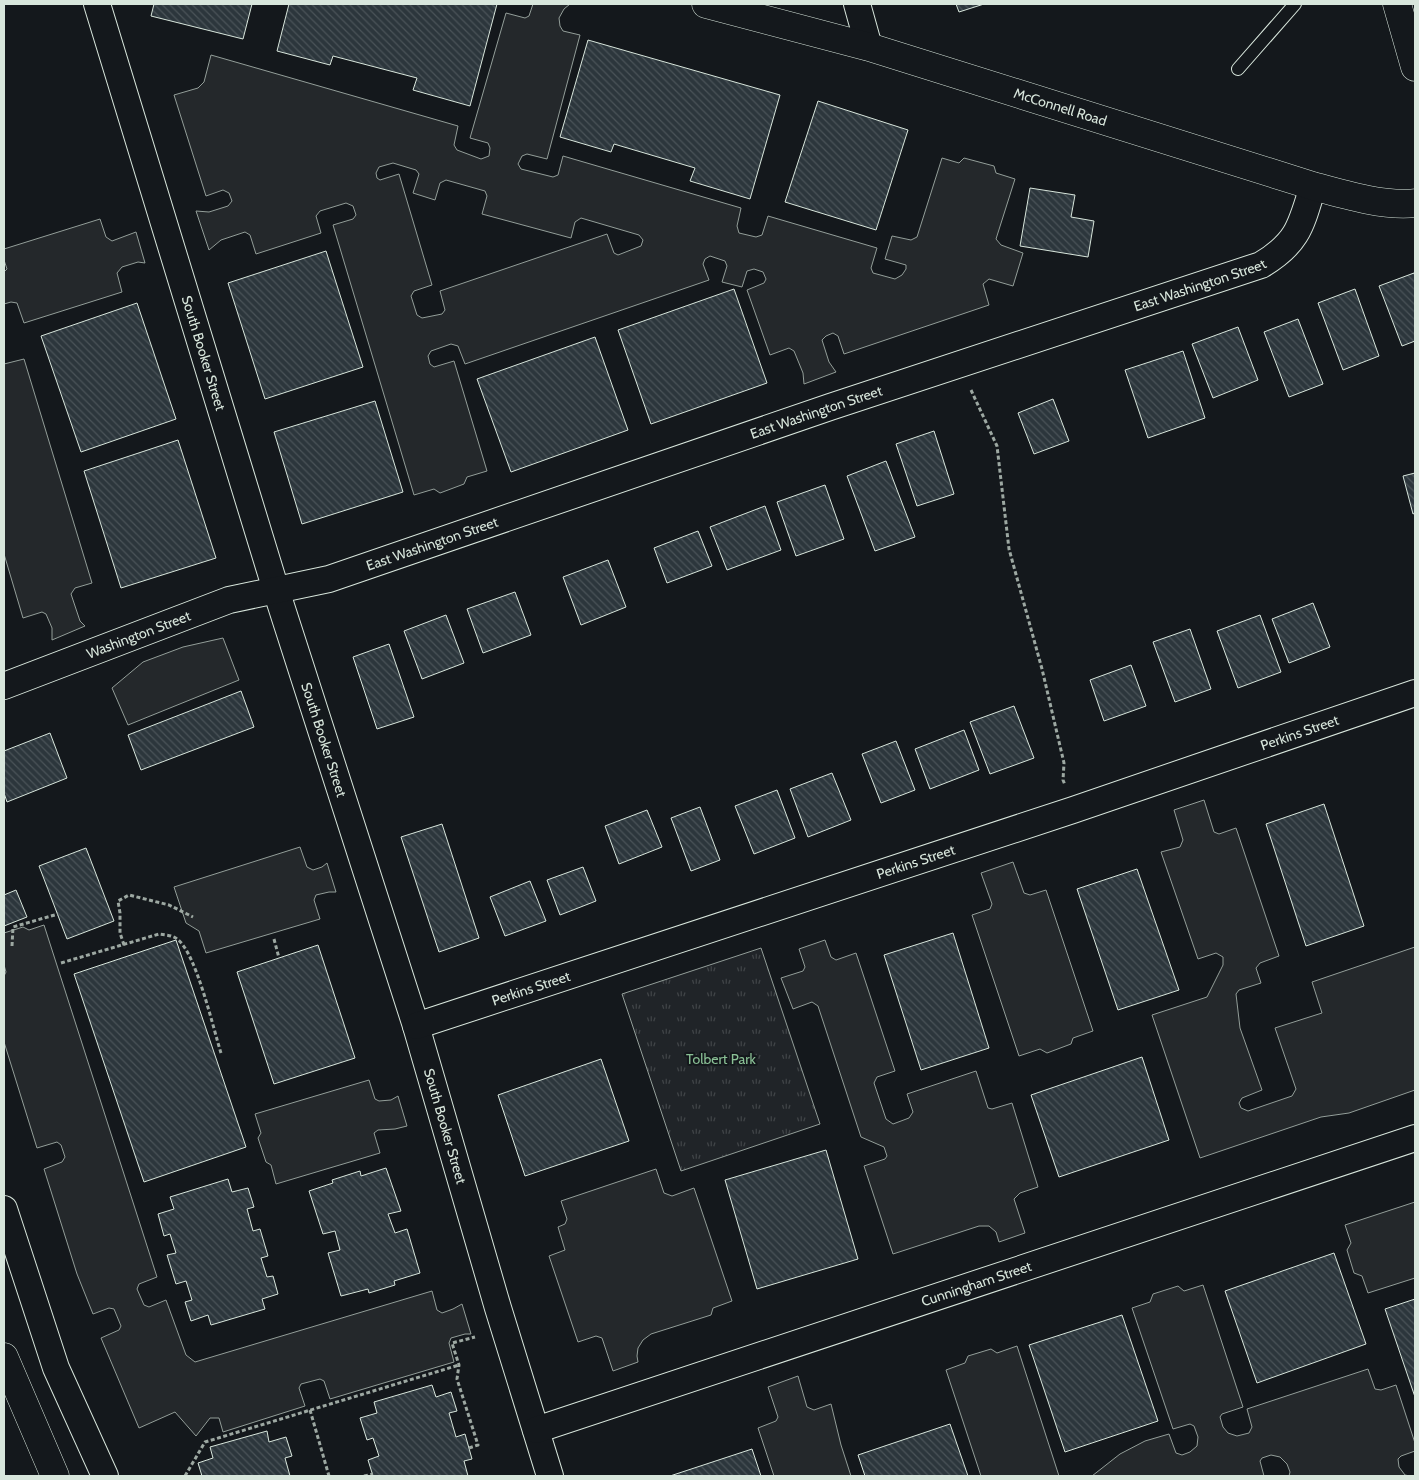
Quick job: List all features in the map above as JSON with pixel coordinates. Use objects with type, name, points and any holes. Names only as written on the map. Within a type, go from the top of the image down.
[{"type":"main road","name":"McConnell Road","points":[[706,4],[869,46],[1313,186],[1358,198],[1407,204],[1415,203]]},
{"type":"main road","points":[[1397,4],[1415,67]]},
{"type":"main road","points":[[4,1357],[55,1476]]},
{"type":"street","name":"South Booker Street","points":[[97,4],[276,590],[416,1026],[498,1308],[550,1476]]},
{"type":"street","points":[[857,4],[869,46]]},
{"type":"street","name":"East Washington Street","points":[[276,590],[328,579],[830,407],[1261,265],[1285,248],[1295,236],[1313,186]]},
{"type":"street","name":"Washington Street","points":[[4,686],[229,600],[276,590]]},
{"type":"street","name":"Perkins Street","points":[[416,1026],[1074,810],[1415,693]]},
{"type":"street","name":"Cunningham Street","points":[[536,1430],[1415,1138]]},
{"type":"street","points":[[4,1209],[56,1368],[106,1476]]},
{"type":"lane","points":[[1238,70],[1296,4]]},
{"type":"path","points":[[960,364],[997,446],[1009,549],[1042,669],[1064,763],[1063,780],[1074,810]]},
{"type":"path","points":[[124,945],[120,933],[118,901],[129,894],[169,905],[193,918]]},
{"type":"path","points":[[12,946],[13,927],[58,914]]},
{"type":"path","points":[[61,963],[159,934],[171,936],[186,948],[195,968],[221,1053]]},
{"type":"path","points":[[274,939],[280,958]]},
{"type":"path","points":[[469,1448],[478,1445],[457,1379],[458,1365],[452,1343],[475,1336]]},
{"type":"path","points":[[185,1476],[204,1442],[458,1365]]},
{"type":"path","points":[[310,1410],[329,1476]]},
{"type":"path","points":[[364,1476],[373,1474]]},
{"type":"green space","name":"Tolbert Park","points":[[761,948],[820,1124],[681,1171],[622,994]]},
{"type":"shaded area","points":[[533,4],[570,4],[564,9],[559,18],[560,26],[563,31],[580,35],[547,159],[527,154],[522,156],[518,164],[521,169],[553,177],[558,175],[563,156],[741,208],[737,226],[739,233],[756,237],[762,235],[768,216],[877,248],[871,268],[873,273],[895,279],[902,275],[906,265],[885,259],[892,236],[911,240],[917,237],[942,158],[959,163],[964,158],[994,166],[996,173],[1015,179],[996,239],[1001,245],[1023,253],[1013,286],[989,279],[983,284],[989,305],[844,354],[838,336],[833,333],[826,336],[822,340],[829,362],[836,372],[804,384],[803,373],[794,351],[789,348],[770,355],[747,290],[764,283],[766,279],[763,272],[754,269],[747,271],[742,287],[722,282],[727,266],[725,261],[710,256],[705,259],[703,264],[709,280],[465,364],[458,346],[451,344],[431,351],[428,356],[430,364],[434,367],[454,361],[487,471],[467,477],[464,484],[440,493],[434,489],[414,495],[333,225],[353,219],[356,215],[353,206],[346,203],[320,211],[316,216],[321,233],[256,254],[250,235],[245,232],[221,240],[209,250],[196,211],[209,212],[228,206],[232,201],[229,193],[223,190],[206,196],[174,95],[198,88],[204,82],[211,55],[458,126],[454,145],[457,150],[481,159],[489,156],[490,148],[488,143],[470,138],[506,13],[525,18],[529,16]],"holes":[[[393,163],[416,170],[419,174],[413,193],[435,200],[440,183],[446,180],[485,191],[487,196],[482,214],[571,238],[575,222],[581,218],[639,235],[643,240],[641,246],[618,255],[614,253],[607,234],[440,291],[445,310],[442,314],[422,318],[417,315],[411,296],[414,291],[432,285],[399,174],[380,180],[377,178],[376,173],[379,167]]]},
{"type":"shaded area","points":[[100,219],[106,237],[112,241],[136,232],[145,263],[138,262],[122,267],[117,273],[122,292],[24,323],[17,303],[4,304],[4,272],[7,269],[4,260],[4,249]]},
{"type":"shaded area","points":[[24,359],[92,583],[75,588],[71,594],[80,621],[85,626],[52,640],[52,628],[46,614],[42,612],[23,618],[4,554],[4,364]]},
{"type":"shaded area","points":[[223,638],[239,680],[128,725],[112,688],[143,662],[183,647]]},
{"type":"shaded area","points":[[1204,800],[1214,832],[1219,834],[1236,828],[1279,956],[1260,963],[1256,968],[1261,983],[1239,990],[1236,994],[1240,1028],[1262,1090],[1242,1098],[1239,1103],[1241,1108],[1248,1111],[1292,1096],[1296,1089],[1275,1028],[1322,1013],[1312,982],[1415,947],[1415,1090],[1349,1113],[1321,1117],[1200,1158],[1152,1015],[1207,997],[1223,965],[1223,957],[1216,953],[1198,959],[1161,852],[1180,847],[1183,840],[1174,810]]},
{"type":"shaded area","points":[[300,847],[307,867],[313,870],[327,863],[336,892],[316,895],[314,900],[320,919],[206,953],[199,931],[186,923],[174,887]]},
{"type":"shaded area","points":[[1013,862],[1024,893],[1030,895],[1046,890],[1093,1031],[1073,1038],[1071,1044],[1047,1053],[1040,1049],[1019,1056],[972,915],[990,909],[992,904],[981,873]]},
{"type":"shaded area","points":[[44,925],[157,1277],[139,1284],[137,1289],[144,1305],[149,1307],[166,1300],[186,1355],[195,1362],[432,1291],[437,1310],[442,1313],[462,1304],[471,1334],[451,1338],[449,1343],[454,1362],[330,1399],[324,1381],[320,1379],[301,1384],[299,1388],[305,1406],[223,1432],[219,1418],[210,1418],[196,1436],[175,1412],[139,1428],[101,1338],[119,1330],[121,1326],[114,1309],[109,1308],[93,1314],[77,1274],[44,1169],[62,1162],[65,1157],[61,1145],[57,1142],[37,1148],[4,1042],[4,976],[6,972],[4,965],[4,933],[23,927],[29,930]]},
{"type":"shaded area","points":[[825,940],[831,957],[836,960],[856,953],[895,1071],[877,1077],[874,1083],[886,1119],[893,1124],[909,1118],[913,1112],[907,1094],[976,1071],[988,1108],[992,1109],[1012,1103],[1038,1187],[1020,1193],[1014,1199],[1025,1233],[999,1242],[996,1232],[989,1226],[979,1226],[893,1254],[864,1166],[885,1159],[887,1156],[884,1147],[861,1137],[818,1006],[812,1002],[793,1009],[781,978],[803,971],[805,967],[799,949]]},
{"type":"shaded area","points":[[369,1080],[375,1099],[379,1101],[391,1100],[398,1096],[407,1126],[378,1130],[374,1133],[380,1153],[276,1184],[271,1165],[266,1162],[258,1138],[261,1133],[255,1114]]},
{"type":"shaded area","points":[[656,1169],[664,1193],[672,1196],[694,1188],[732,1301],[713,1308],[711,1315],[651,1334],[643,1340],[638,1348],[638,1362],[613,1371],[602,1338],[596,1336],[578,1342],[549,1256],[565,1250],[558,1227],[565,1224],[567,1219],[561,1201]]},
{"type":"shaded area","points":[[1415,1202],[1415,1278],[1368,1293],[1362,1276],[1354,1273],[1347,1250],[1351,1243],[1345,1225]]},
{"type":"shaded area","points":[[1203,1285],[1243,1407],[1222,1414],[1220,1417],[1223,1427],[1228,1433],[1237,1436],[1249,1433],[1252,1427],[1247,1409],[1368,1369],[1375,1389],[1381,1390],[1396,1385],[1415,1443],[1415,1451],[1398,1459],[1399,1467],[1405,1475],[1410,1476],[1289,1476],[1290,1472],[1287,1464],[1280,1457],[1271,1455],[1262,1458],[1260,1461],[1264,1476],[1092,1476],[1120,1454],[1145,1441],[1169,1434],[1176,1453],[1182,1455],[1190,1452],[1197,1446],[1198,1437],[1194,1426],[1190,1424],[1173,1429],[1132,1308],[1150,1302],[1153,1294],[1178,1286],[1184,1291]]},
{"type":"shaded area","points":[[1017,1346],[1059,1476],[981,1476],[946,1370],[965,1363],[968,1356],[991,1349],[997,1353]]},
{"type":"shaded area","points":[[798,1376],[807,1407],[814,1410],[831,1404],[851,1476],[774,1476],[758,1428],[776,1421],[778,1417],[768,1387]]},
{"type":"building","points":[[154,4],[252,4],[243,39],[151,16]]},
{"type":"building","points":[[289,4],[497,4],[470,106],[413,90],[417,78],[333,56],[330,65],[277,51]]},
{"type":"building","points":[[956,4],[984,4],[959,12]]},
{"type":"building","points":[[588,40],[780,95],[750,199],[690,181],[695,168],[614,144],[611,152],[560,137]]},
{"type":"building","points":[[818,101],[908,130],[876,230],[785,202]]},
{"type":"building","points":[[1030,188],[1075,195],[1071,217],[1094,221],[1088,257],[1020,246]]},
{"type":"building","points":[[326,251],[363,367],[265,399],[228,283]]},
{"type":"building","points":[[1414,273],[1415,341],[1402,346],[1379,286]]},
{"type":"building","points":[[734,289],[767,383],[651,424],[618,330]]},
{"type":"building","points":[[1355,289],[1379,356],[1343,370],[1318,303]]},
{"type":"building","points":[[137,303],[176,419],[81,452],[41,336]]},
{"type":"building","points":[[1298,319],[1323,384],[1289,397],[1264,332]]},
{"type":"building","points":[[1238,327],[1258,380],[1213,398],[1192,344]]},
{"type":"building","points":[[595,337],[628,430],[511,472],[477,379]]},
{"type":"building","points":[[1183,351],[1205,418],[1148,438],[1125,370]]},
{"type":"building","points":[[1053,399],[1069,441],[1034,454],[1018,413]]},
{"type":"building","points":[[375,401],[403,492],[302,524],[274,432]]},
{"type":"building","points":[[934,431],[954,494],[917,506],[896,444]]},
{"type":"building","points":[[178,440],[216,558],[121,588],[84,471]]},
{"type":"building","points":[[886,461],[915,537],[875,551],[847,476]]},
{"type":"building","points":[[1415,473],[1415,513],[1413,514],[1403,476]]},
{"type":"building","points":[[825,485],[844,539],[796,556],[777,502]]},
{"type":"building","points":[[765,506],[781,550],[727,570],[710,527]]},
{"type":"building","points":[[698,531],[712,566],[667,583],[654,548]]},
{"type":"building","points":[[608,560],[626,607],[581,625],[563,577]]},
{"type":"building","points":[[515,592],[531,635],[483,653],[467,609]]},
{"type":"building","points":[[1313,603],[1330,647],[1289,663],[1272,619]]},
{"type":"building","points":[[446,615],[464,663],[422,679],[404,631]]},
{"type":"building","points":[[1260,615],[1281,672],[1238,688],[1217,631]]},
{"type":"building","points":[[1190,629],[1211,689],[1175,702],[1153,642]]},
{"type":"building","points":[[389,644],[414,717],[377,729],[353,657]]},
{"type":"building","points":[[1131,665],[1146,706],[1104,721],[1090,680]]},
{"type":"building","points":[[241,691],[254,727],[141,770],[128,735]]},
{"type":"building","points":[[1014,706],[1034,758],[990,774],[970,722]]},
{"type":"building","points":[[964,730],[979,770],[930,789],[915,749]]},
{"type":"building","points":[[50,733],[67,778],[7,802],[4,793],[4,751]]},
{"type":"building","points":[[896,741],[915,790],[881,803],[862,754]]},
{"type":"building","points":[[832,773],[851,820],[808,837],[790,789]]},
{"type":"building","points":[[777,790],[795,838],[754,854],[735,806]]},
{"type":"building","points":[[1324,804],[1364,926],[1306,946],[1266,824]]},
{"type":"building","points":[[700,807],[720,860],[691,871],[671,818]]},
{"type":"building","points":[[647,810],[662,847],[619,864],[605,826]]},
{"type":"building","points":[[442,824],[479,938],[439,952],[401,837]]},
{"type":"building","points":[[86,848],[114,921],[67,939],[39,866]]},
{"type":"building","points":[[583,867],[596,901],[560,915],[547,880]]},
{"type":"building","points":[[1137,869],[1179,990],[1118,1010],[1077,889]]},
{"type":"building","points":[[530,881],[546,921],[505,936],[490,897]]},
{"type":"building","points":[[16,890],[27,917],[4,926],[4,895]]},
{"type":"building","points":[[953,933],[989,1048],[921,1070],[884,955]]},
{"type":"building","points":[[176,940],[246,1147],[144,1182],[74,974]]},
{"type":"building","points":[[318,945],[355,1058],[274,1084],[237,972]]},
{"type":"building","points":[[1142,1057],[1169,1140],[1059,1177],[1031,1095]]},
{"type":"building","points":[[601,1059],[629,1141],[525,1176],[498,1095]]},
{"type":"building","points":[[826,1150],[858,1259],[757,1289],[725,1180]]},
{"type":"building","points":[[386,1168],[401,1211],[388,1214],[395,1233],[407,1229],[420,1273],[394,1281],[395,1285],[369,1293],[368,1289],[341,1296],[328,1253],[340,1250],[335,1231],[323,1234],[309,1191],[333,1183],[332,1180],[360,1171],[361,1176]]},
{"type":"building","points":[[228,1179],[232,1192],[248,1188],[254,1207],[247,1209],[253,1231],[260,1229],[268,1256],[261,1258],[267,1277],[273,1276],[278,1294],[262,1299],[265,1309],[211,1325],[208,1315],[191,1321],[185,1302],[192,1300],[186,1281],[176,1284],[167,1255],[176,1253],[170,1234],[164,1236],[158,1214],[174,1209],[170,1197]]},
{"type":"building","points":[[1334,1253],[1366,1344],[1257,1383],[1225,1291]]},
{"type":"building","points":[[1415,1299],[1415,1397],[1385,1309]]},
{"type":"building","points":[[1122,1315],[1158,1421],[1065,1452],[1029,1345]]},
{"type":"building","points":[[432,1385],[436,1397],[451,1392],[457,1411],[449,1413],[456,1437],[465,1434],[472,1459],[464,1461],[468,1476],[373,1476],[368,1460],[379,1456],[373,1438],[367,1440],[360,1418],[377,1413],[374,1402]]},
{"type":"building","points":[[950,1424],[968,1476],[865,1476],[858,1455]]},
{"type":"building","points":[[267,1431],[269,1442],[286,1437],[292,1456],[285,1458],[290,1476],[202,1476],[198,1463],[213,1458],[210,1447]]},
{"type":"building","points":[[752,1449],[761,1476],[670,1476]]}]
